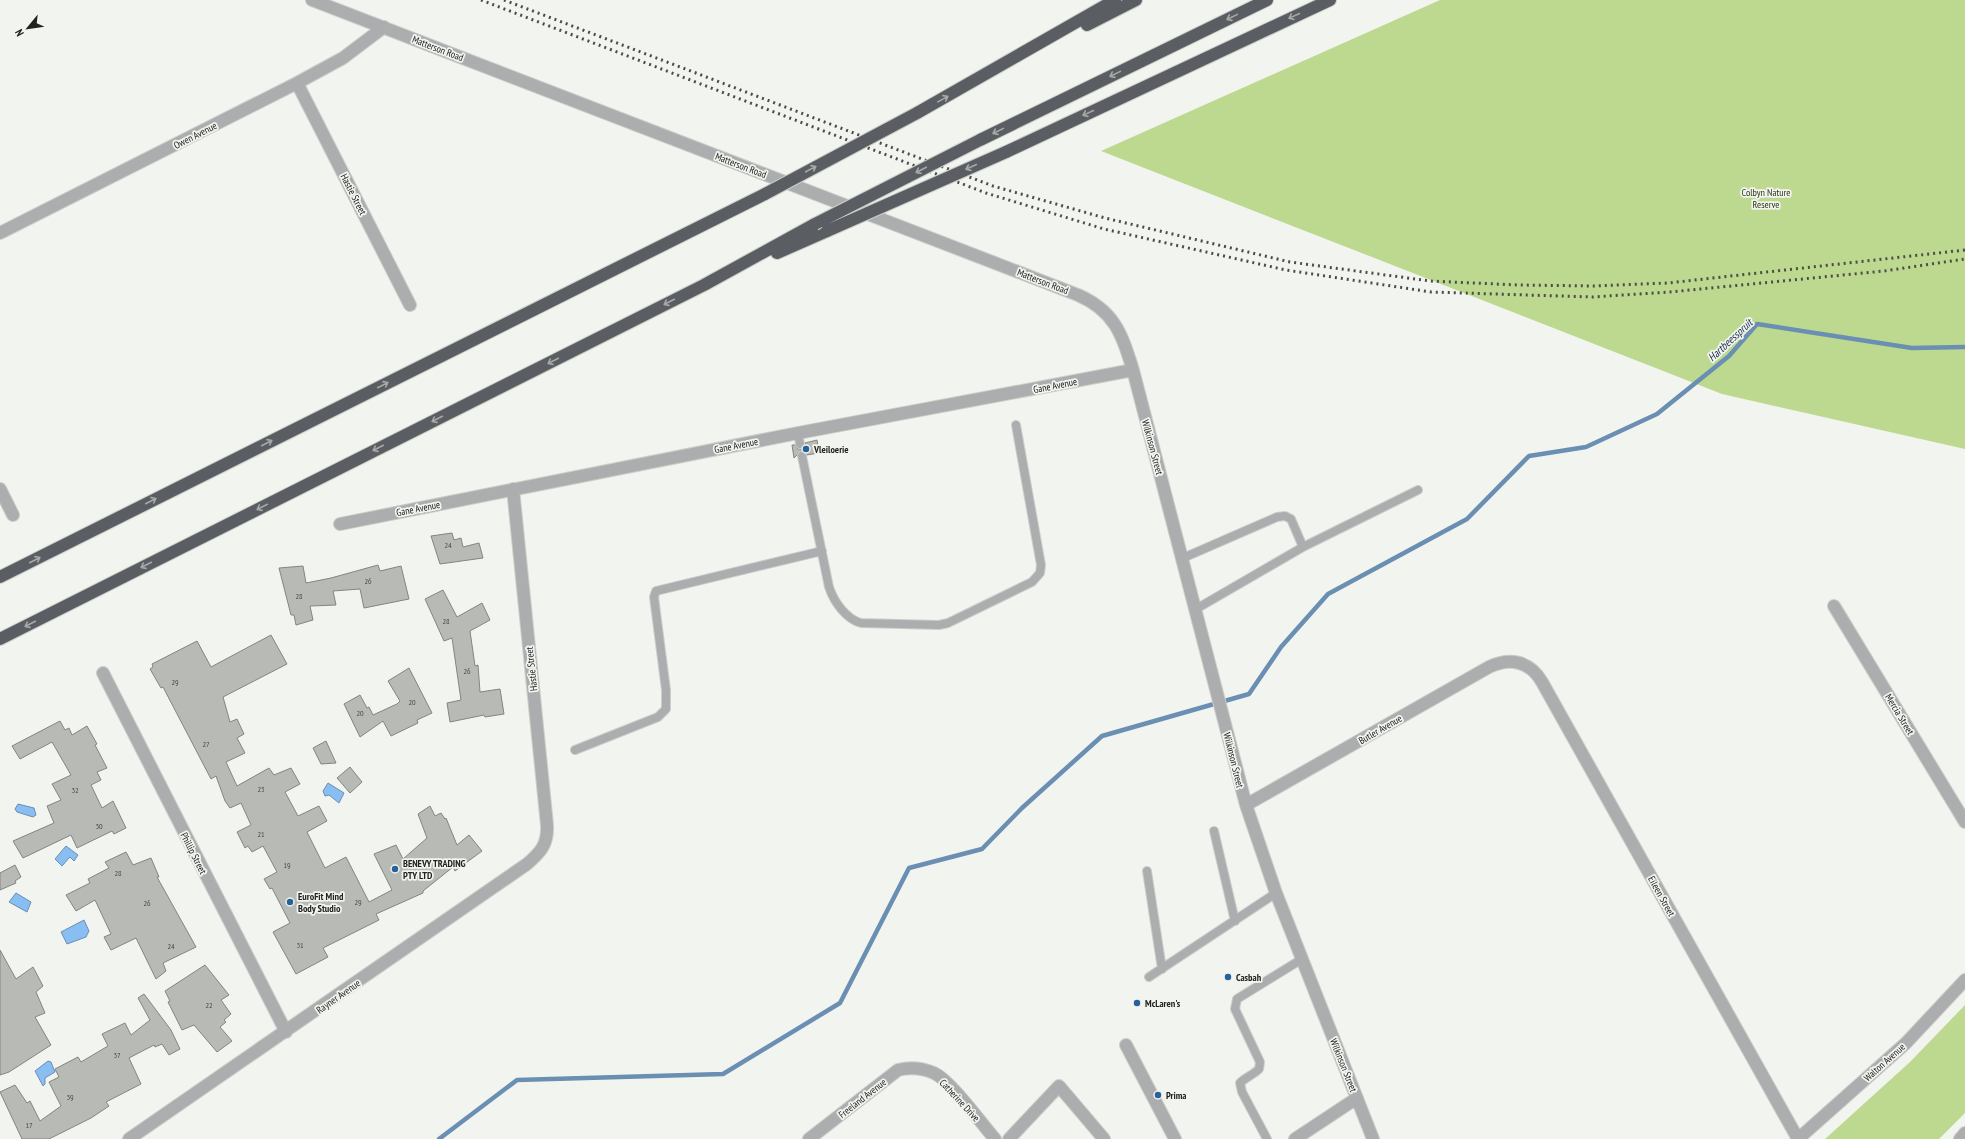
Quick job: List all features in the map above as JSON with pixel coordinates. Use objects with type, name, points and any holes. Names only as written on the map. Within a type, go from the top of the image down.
[{"type":"highway","points":[[968,85],[1115,0]]},
{"type":"highway","points":[[0,578],[764,194],[968,85],[1136,0]]},
{"type":"highway","points":[[0,639],[704,285],[815,224],[980,140],[1267,0]]},
{"type":"highway","points":[[704,285],[1006,152],[1330,0]]},
{"type":"street","name":"Matterson Road","points":[[312,0],[1086,298],[1105,313],[1119,329],[1133,370]]},
{"type":"street","name":"Owen Avenue","points":[[0,233],[298,83],[343,58],[384,27]]},
{"type":"street","name":"Hastie Street","points":[[298,83],[410,305]]},
{"type":"street","name":"Gane Avenue","points":[[340,524],[513,489],[799,438],[1133,370]]},
{"type":"street","name":"Wilkinson Street","points":[[1133,370],[1246,805],[1276,893],[1373,1139]]},
{"type":"street","points":[[0,489],[13,515]]},
{"type":"street","name":"Hastie Street","points":[[513,489],[547,825],[547,838],[544,848]]},
{"type":"street","name":"Mercia Street","points":[[1834,606],[1965,822]]},
{"type":"street","name":"Butler Avenue","points":[[1246,805],[1489,667],[1499,663],[1516,663]]},
{"type":"street","name":"Eileen Street","points":[[1516,663],[1530,667],[1536,672],[1798,1139]]},
{"type":"street","name":"Phillip Street","points":[[103,673],[286,1032]]},
{"type":"street","name":"Rayner Avenue","points":[[129,1139],[286,1032],[527,864],[544,848]]},
{"type":"street","name":"Walton Avenue","points":[[1798,1139],[1906,1043],[1965,980]]},
{"type":"street","points":[[1126,1045],[1175,1139]]},
{"type":"street","name":"Freeland Avenue","points":[[809,1139],[898,1070],[920,1069]]},
{"type":"street","name":"Catherine Drive","points":[[920,1069],[936,1074],[950,1086],[995,1139]]},
{"type":"street","points":[[1009,1139],[1059,1086],[1104,1139]]},
{"type":"street","points":[[1295,1139],[1357,1098]]},
{"type":"street","points":[[1960,1139],[1965,1134]]},
{"type":"lane","points":[[802,456],[829,587],[833,598],[853,620],[861,623],[939,625],[948,623],[1035,580],[1040,573],[1041,565],[1016,426]]},
{"type":"lane","points":[[1196,609],[1303,547],[1418,490]]},
{"type":"lane","points":[[1183,558],[1277,517],[1285,516],[1290,519],[1303,547]]},
{"type":"lane","points":[[575,750],[658,717],[666,709],[666,690],[654,597],[656,591],[822,551]]},
{"type":"lane","points":[[1214,831],[1235,921]]},
{"type":"lane","points":[[1147,871],[1162,969]]},
{"type":"lane","points":[[1149,977],[1276,893]]},
{"type":"lane","points":[[1267,1139],[1242,1092],[1240,1083],[1259,1069],[1260,1062],[1235,1009],[1237,999],[1302,959]]},
{"type":"green space","name":"Colbyn Nature Reserve","points":[[1440,0],[1965,0],[1965,449],[1722,394],[1101,151]]},
{"type":"green space","points":[[1965,1005],[1965,1113],[1939,1139],[1825,1139],[1910,1062]]},
{"type":"water","points":[[328,783],[344,793],[339,803],[329,795],[325,796],[323,791]]},
{"type":"water","points":[[18,804],[34,808],[36,815],[33,817],[17,812],[15,809]]},
{"type":"water","points":[[66,846],[78,855],[74,861],[70,857],[62,866],[55,859]]},
{"type":"water","points":[[16,893],[31,902],[27,912],[9,902]]},
{"type":"water","points":[[84,920],[89,931],[86,937],[67,944],[61,932]]},
{"type":"water","points":[[48,1061],[51,1062],[55,1072],[45,1078],[45,1084],[43,1086],[35,1071]]},
{"type":"building","name":"Vleiloerie","points":[[817,440],[819,453],[807,455],[806,452],[801,451],[794,458],[792,445],[795,445],[798,449],[801,449],[805,446],[805,443]]},
{"type":"building","points":[[452,533],[454,540],[461,538],[463,547],[479,543],[483,558],[440,564],[431,536]]},
{"type":"building","points":[[378,565],[380,571],[401,566],[409,599],[364,608],[360,589],[333,591],[336,605],[310,606],[313,620],[296,625],[294,615],[291,615],[279,568],[303,566],[306,583],[331,578]]},
{"type":"building","points":[[443,590],[457,617],[482,603],[490,620],[470,631],[475,666],[478,665],[480,692],[500,689],[504,714],[485,717],[484,715],[450,722],[447,703],[461,700],[452,638],[444,641],[425,599]]},
{"type":"building","points":[[271,635],[287,664],[223,697],[230,722],[237,719],[244,734],[237,738],[245,753],[226,762],[237,786],[269,768],[274,775],[291,768],[300,784],[285,792],[298,816],[319,806],[327,821],[307,832],[325,868],[346,857],[369,902],[392,890],[374,854],[396,845],[403,859],[427,838],[418,814],[430,806],[435,816],[441,813],[445,819],[446,818],[457,845],[469,835],[482,851],[455,871],[453,867],[423,891],[423,893],[376,914],[379,920],[323,948],[328,957],[296,974],[273,932],[290,923],[272,888],[270,889],[264,879],[277,872],[263,846],[252,852],[248,846],[245,848],[237,832],[251,825],[241,803],[230,808],[225,801],[216,776],[211,779],[163,687],[161,688],[150,669],[153,667],[152,664],[197,641],[211,667]]},
{"type":"building","points":[[409,668],[432,713],[417,720],[418,723],[391,736],[383,721],[360,737],[344,704],[360,695],[367,708],[369,707],[373,715],[397,704],[400,701],[388,681]]},
{"type":"building","points":[[60,721],[65,730],[69,728],[72,735],[87,726],[97,744],[95,745],[107,768],[97,772],[101,780],[91,785],[102,808],[113,801],[126,828],[114,834],[112,831],[77,848],[71,835],[23,858],[13,841],[54,823],[47,806],[61,800],[52,784],[71,775],[52,742],[20,759],[12,746]]},
{"type":"building","points":[[326,741],[336,763],[321,764],[313,748]]},
{"type":"building","points":[[350,767],[362,782],[350,793],[337,778]]},
{"type":"building","points":[[126,852],[133,865],[151,858],[159,877],[157,877],[196,947],[163,963],[166,971],[156,979],[136,938],[111,950],[104,937],[111,934],[95,900],[76,911],[66,895],[90,883],[88,879],[109,868],[105,862]]},
{"type":"building","points":[[15,865],[21,877],[15,881],[16,883],[0,890],[0,873]]},
{"type":"building","points":[[0,950],[16,979],[33,967],[43,986],[36,992],[45,1013],[35,1017],[51,1045],[9,1072],[0,1075]]},
{"type":"building","points":[[205,965],[229,995],[221,1000],[231,1014],[224,1020],[226,1022],[220,1027],[232,1041],[217,1052],[194,1025],[182,1030],[168,1002],[170,1001],[165,991]]},
{"type":"building","points":[[144,994],[171,1030],[180,1049],[169,1055],[162,1044],[155,1047],[154,1045],[129,1058],[141,1084],[106,1102],[109,1106],[91,1118],[49,1139],[22,1139],[0,1092],[15,1085],[27,1103],[30,1101],[40,1121],[61,1106],[49,1082],[59,1077],[55,1069],[78,1057],[81,1062],[108,1046],[102,1034],[125,1023],[131,1035],[150,1020],[138,998]]},
{"type":"waterway","name":"Hartbeesspruit","points":[[439,1139],[517,1080],[723,1074],[840,1003],[909,868],[982,849],[1022,808],[1102,736],[1249,694],[1281,647],[1328,594],[1467,519],[1529,456],[1586,447],[1657,414],[1729,356],[1757,324],[1912,348],[1965,347]]},
{"type":"railway","points":[[481,0],[986,193],[1104,229],[1286,270],[1431,292],[1592,297],[1670,292],[1884,271],[1965,259]]},
{"type":"railway","points":[[504,0],[993,186],[1105,218],[1290,262],[1430,281],[1518,285],[1594,286],[1668,283],[1965,250]]},
{"type":"place","name":"Vleiloerie","points":[[806,449]]},
{"type":"place","name":"BENEVY TRADING PTY LTD","points":[[395,869]]},
{"type":"place","name":"EuroFit Mind Body Studio","points":[[290,902]]},
{"type":"place","name":"Casbah","points":[[1228,977]]},
{"type":"place","name":"McLaren's","points":[[1137,1003]]},
{"type":"place","name":"Prima","points":[[1158,1095]]}]
